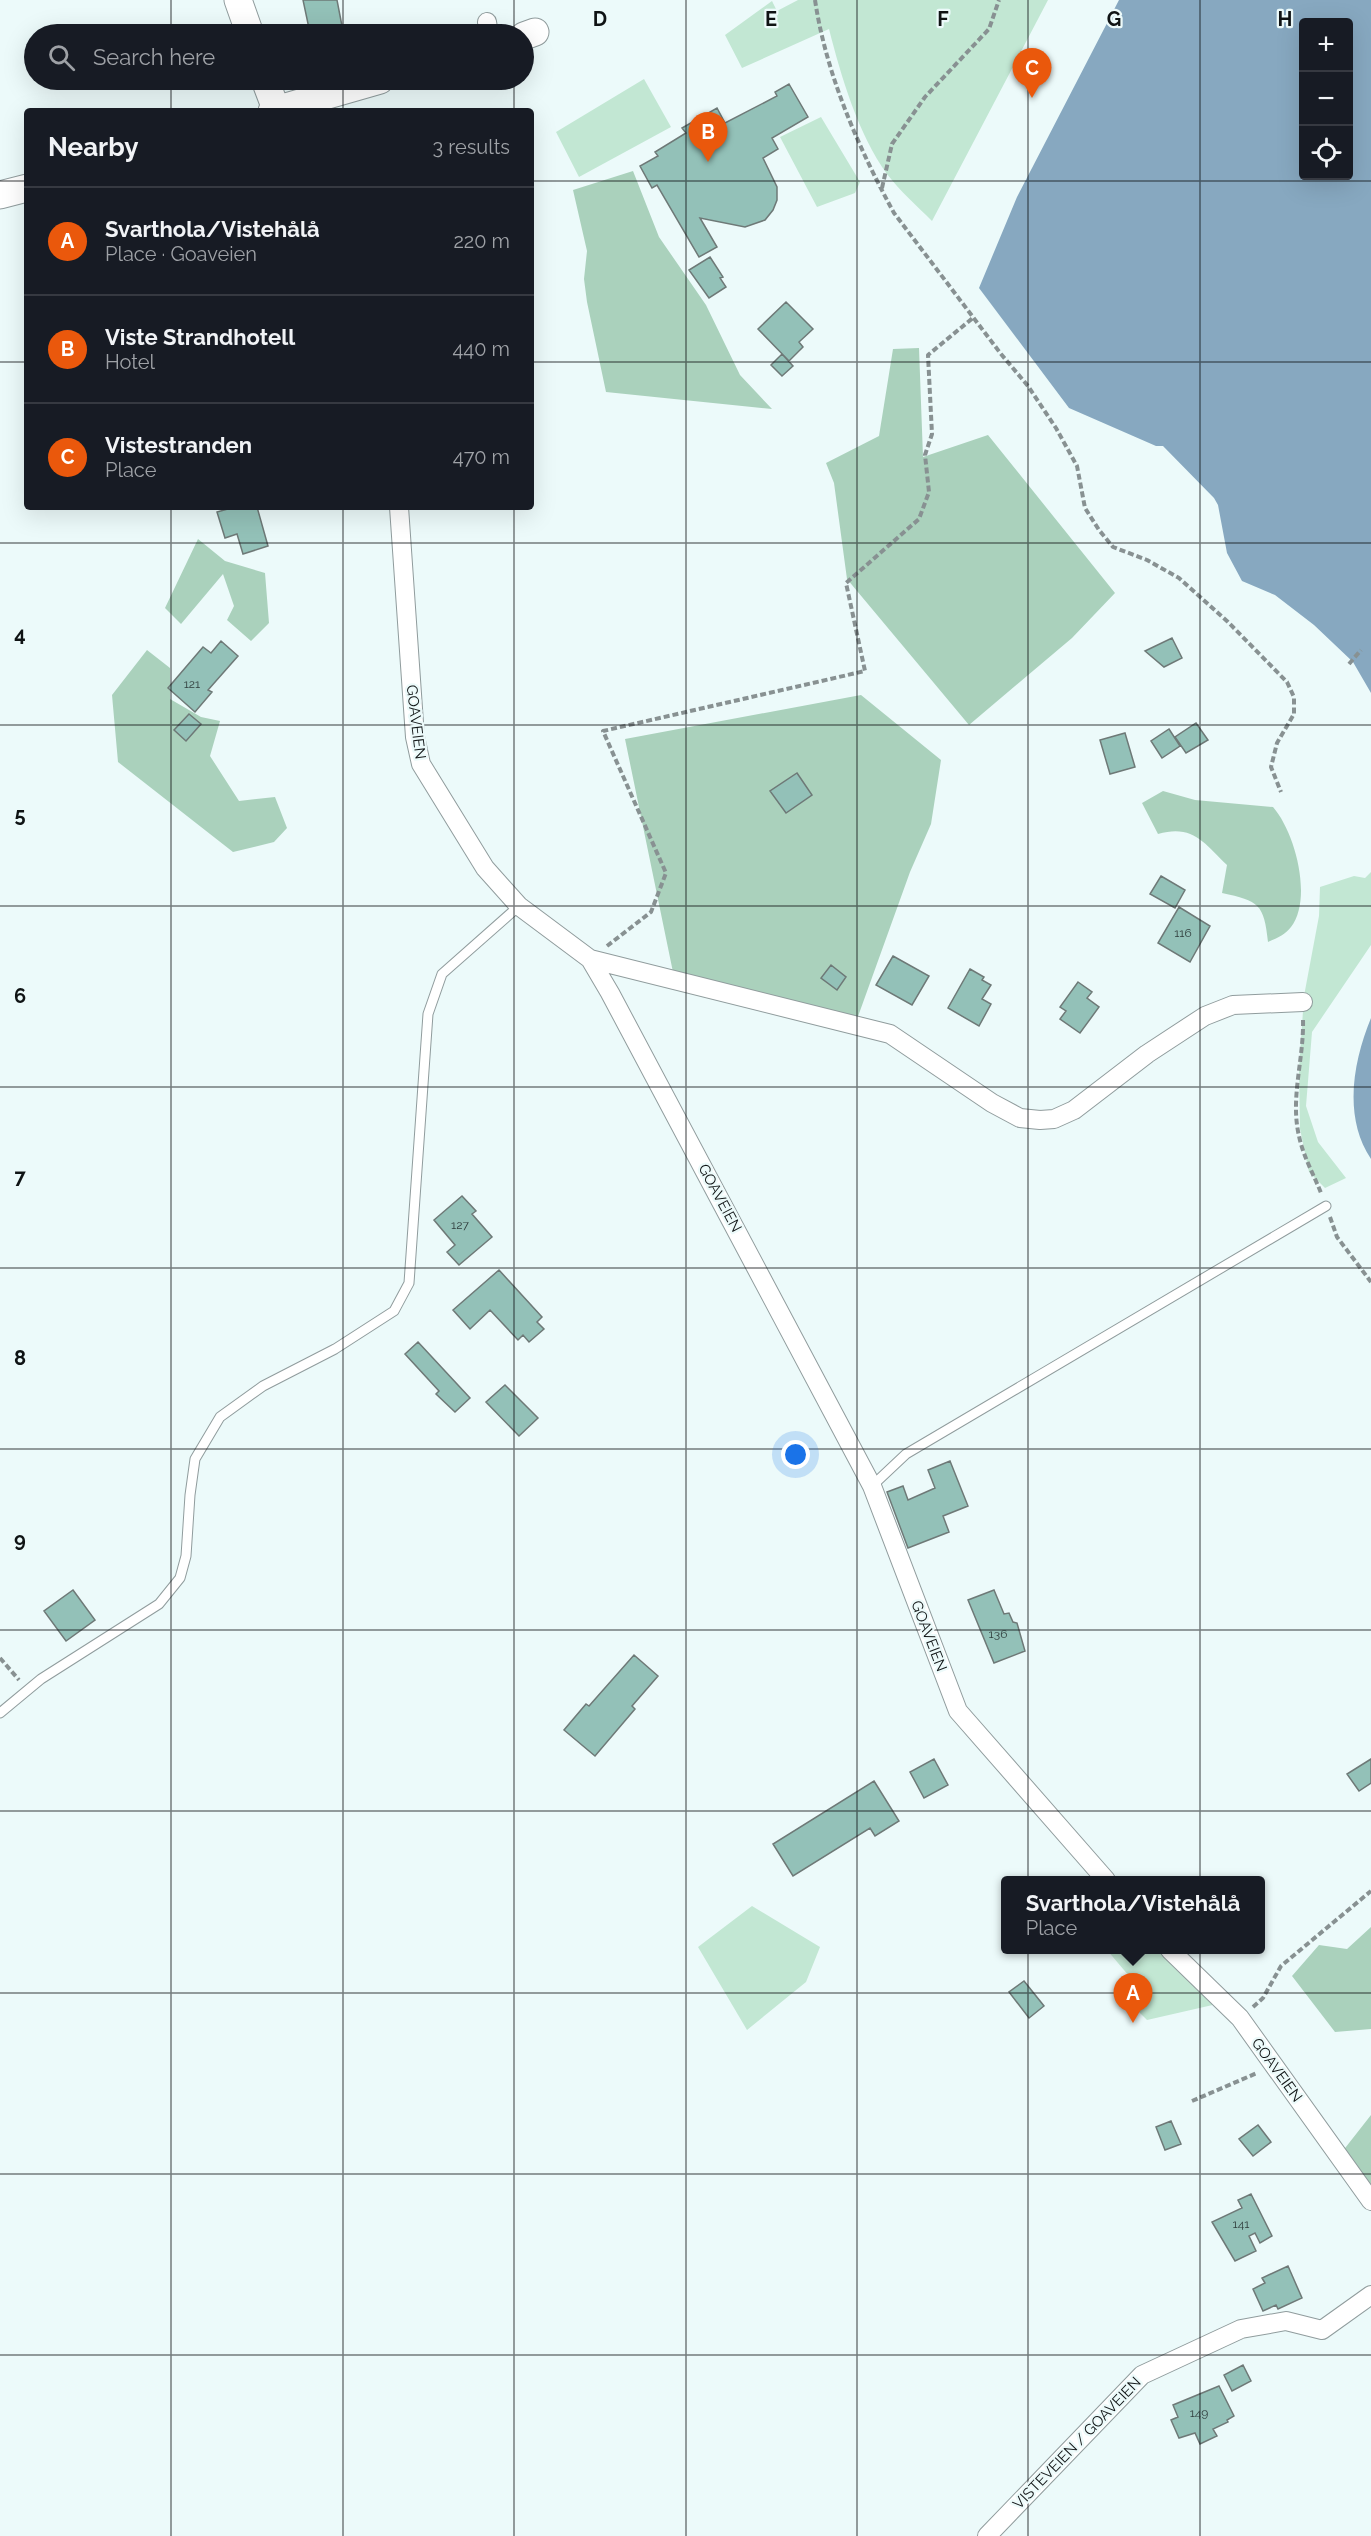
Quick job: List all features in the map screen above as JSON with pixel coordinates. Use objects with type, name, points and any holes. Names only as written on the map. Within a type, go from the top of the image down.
[{"type":"main road","points":[[238,0],[246,24]]},
{"type":"main road","points":[[268,90],[273,108]]},
{"type":"main road","points":[[281,108],[345,90]]},
{"type":"main road","points":[[0,195],[24,189]]},
{"type":"street","name":"GOAVEIEN","points":[[399,510],[415,737],[421,764],[484,868],[519,906],[590,960],[610,993],[872,1486],[958,1711],[1102,1876]]},
{"type":"street","points":[[590,960],[890,1034],[992,1103],[1020,1118],[1040,1120],[1054,1119],[1074,1110],[1147,1054],[1204,1016],[1233,1005],[1303,1002]]},
{"type":"street","name":"GOAVEIEN","points":[[1174,1954],[1240,2018],[1371,2201]]},
{"type":"street","name":"VISTEVEIEN / GOAVEIEN","points":[[987,2536],[1142,2375],[1240,2329],[1286,2320],[1322,2330],[1371,2295]]},
{"type":"lane","points":[[0,1713],[27,1690],[159,1604],[180,1578],[186,1556],[195,1459],[220,1417],[263,1386],[335,1349],[394,1311],[409,1283],[428,1014],[442,974],[519,906]]},
{"type":"lane","points":[[872,1486],[906,1454],[1326,1206]]},
{"type":"path","points":[[815,0],[825,50],[842,99],[881,189],[894,213],[1028,386],[1056,428],[1077,466],[1085,508],[1099,530],[1113,547],[1147,560],[1179,578],[1228,622],[1287,682],[1294,697],[1294,714],[1277,743],[1271,767],[1281,792]]},
{"type":"path","points":[[881,189],[892,144],[925,97],[989,29],[999,0]]},
{"type":"path","points":[[590,960],[651,912],[666,873],[603,731],[865,671],[846,583],[919,519],[929,492],[925,455],[932,434],[928,355],[974,317]]},
{"type":"path","points":[[1349,664],[1361,650]]},
{"type":"path","points":[[1303,1002],[1304,1040],[1296,1107],[1299,1137],[1337,1237],[1371,1282]]},
{"type":"path","points":[[0,1658],[27,1690]]},
{"type":"path","points":[[1240,2018],[1263,1998],[1281,1966],[1371,1891]]},
{"type":"path","points":[[1192,2101],[1274,2065]]},
{"type":"green space","points":[[798,0],[1048,0],[932,221],[887,174],[867,141],[845,85],[829,29],[742,68],[725,35],[772,1],[777,11]]},
{"type":"green space","points":[[644,79],[671,127],[579,177],[556,132]]},
{"type":"green space","points":[[821,117],[860,182],[855,193],[817,207],[780,137]]},
{"type":"green space","points":[[633,171],[659,237],[706,305],[740,375],[772,409],[606,392],[587,302],[584,279],[587,251],[573,190]]},
{"type":"green space","points":[[919,348],[923,457],[988,435],[1115,593],[1072,638],[969,725],[847,579],[834,483],[826,463],[879,436],[893,349]]},
{"type":"green space","points":[[198,539],[225,561],[265,573],[269,623],[251,641],[227,620],[234,606],[223,574],[181,624],[165,608]]},
{"type":"green space","points":[[147,650],[170,668],[170,699],[201,717],[220,721],[210,756],[239,801],[275,797],[287,828],[274,842],[233,852],[118,762],[112,695]]},
{"type":"green space","points":[[861,695],[941,760],[931,824],[910,872],[856,1022],[674,977],[625,739]]},
{"type":"green space","points":[[1163,791],[1195,800],[1273,807],[1281,818],[1294,848],[1301,883],[1301,900],[1297,915],[1286,932],[1268,942],[1264,919],[1257,906],[1244,899],[1222,893],[1227,865],[1197,837],[1180,832],[1158,834],[1142,803]]},
{"type":"green space","points":[[1371,872],[1371,945],[1312,1032],[1306,1106],[1318,1142],[1346,1178],[1325,1188],[1309,1172],[1300,1129],[1299,1070],[1304,996],[1319,916],[1320,887],[1354,876],[1365,878]]},
{"type":"green space","points":[[752,1906],[820,1947],[806,1982],[747,2030],[698,1947]]},
{"type":"green space","points":[[1371,1927],[1371,2029],[1335,2032],[1292,1976],[1319,1945],[1347,1949]]},
{"type":"green space","points":[[1110,1954],[1167,1954],[1217,2004],[1147,2020],[1126,1999],[1129,1976]]},
{"type":"green space","points":[[1371,2115],[1371,2186],[1342,2152]]},
{"type":"water","points":[[1119,0],[1371,0],[1371,693],[1353,662],[1314,625],[1275,595],[1242,581],[1227,553],[1218,505],[1214,498],[1163,446],[1156,446],[1069,408],[979,288],[1017,197]]},
{"type":"water","points":[[1371,1018],[1371,1159],[1362,1143],[1357,1125],[1354,1089],[1359,1053]]},
{"type":"building","points":[[303,0],[337,0],[342,24],[308,24]]},
{"type":"building","points":[[789,84],[808,117],[772,138],[778,149],[763,158],[777,187],[777,200],[773,210],[765,220],[745,227],[700,218],[717,247],[699,257],[657,185],[652,188],[640,166],[658,156],[655,152],[686,133],[682,128],[717,108],[725,123],[777,96],[775,92]]},
{"type":"building","points":[[710,257],[723,277],[720,278],[726,287],[709,298],[689,270]]},
{"type":"building","points":[[786,302],[813,329],[799,342],[803,347],[789,361],[758,329]]},
{"type":"building","points":[[782,354],[793,366],[782,376],[771,365]]},
{"type":"building","points":[[258,510],[268,546],[243,554],[237,534],[225,538],[217,512]]},
{"type":"building","points":[[1172,638],[1182,658],[1164,667],[1145,651]]},
{"type":"building","points":[[221,641],[238,656],[208,690],[212,692],[195,712],[168,688],[203,647],[211,653]]},
{"type":"building","points":[[189,714],[201,724],[186,741],[174,730]]},
{"type":"building","points":[[1196,723],[1208,740],[1186,753],[1175,737]]},
{"type":"building","points":[[1169,729],[1180,746],[1162,758],[1151,741]]},
{"type":"building","points":[[1125,733],[1135,767],[1110,774],[1100,740]]},
{"type":"building","points":[[797,773],[812,795],[786,813],[770,791]]},
{"type":"building","points":[[1161,876],[1185,890],[1175,908],[1150,894]]},
{"type":"building","points":[[1179,907],[1210,926],[1190,962],[1158,943]]},
{"type":"building","points":[[893,956],[929,976],[912,1005],[876,985]]},
{"type":"building","points":[[831,965],[846,977],[837,990],[821,978]]},
{"type":"building","points":[[970,969],[984,977],[982,980],[991,985],[982,999],[991,1004],[979,1026],[948,1008]]},
{"type":"building","points":[[1078,982],[1092,992],[1087,998],[1099,1007],[1080,1033],[1060,1019],[1066,1011],[1060,1007]]},
{"type":"building","points":[[462,1196],[476,1211],[472,1214],[492,1237],[459,1265],[447,1252],[455,1245],[434,1220]]},
{"type":"building","points":[[499,1270],[542,1317],[537,1322],[544,1329],[529,1342],[523,1335],[518,1340],[490,1310],[470,1329],[453,1310]]},
{"type":"building","points":[[418,1342],[470,1398],[455,1412],[436,1394],[439,1391],[405,1354]]},
{"type":"building","points":[[505,1385],[538,1418],[519,1436],[486,1402]]},
{"type":"building","points":[[950,1461],[968,1506],[943,1516],[949,1532],[908,1548],[887,1492],[903,1486],[908,1500],[935,1488],[928,1470]]},
{"type":"building","points":[[73,1590],[95,1620],[66,1641],[44,1611]]},
{"type":"building","points":[[994,1590],[1004,1614],[1009,1613],[1013,1622],[1017,1623],[1025,1651],[994,1663],[968,1600]]},
{"type":"building","points":[[634,1655],[658,1676],[632,1706],[635,1709],[595,1756],[564,1730],[586,1704],[589,1706]]},
{"type":"building","points":[[934,1759],[948,1785],[924,1798],[910,1772]]},
{"type":"building","points":[[1371,1759],[1371,1783],[1359,1791],[1347,1774]]},
{"type":"building","points":[[874,1781],[899,1821],[875,1836],[870,1828],[793,1876],[773,1844]]},
{"type":"building","points":[[1024,1981],[1044,2006],[1029,2018],[1009,1992]]},
{"type":"building","points":[[1171,2121],[1181,2144],[1165,2150],[1156,2127]]},
{"type":"building","points":[[1258,2125],[1271,2142],[1253,2156],[1239,2139]]},
{"type":"building","points":[[1251,2194],[1272,2236],[1260,2243],[1255,2233],[1249,2236],[1256,2251],[1235,2261],[1212,2222],[1242,2208],[1238,2200]]},
{"type":"building","points":[[1288,2266],[1302,2298],[1278,2309],[1276,2305],[1263,2311],[1253,2289],[1265,2283],[1262,2278]]},
{"type":"building","points":[[1243,2365],[1251,2381],[1232,2391],[1224,2375]]},
{"type":"building","points":[[1219,2386],[1234,2416],[1227,2420],[1228,2422],[1213,2429],[1217,2436],[1200,2444],[1195,2433],[1179,2438],[1171,2420],[1178,2417],[1173,2405]]},
{"type":"place","name":"Vistestranden","points":[[1032,98]]},
{"type":"place","name":"Viste Strandhotell","points":[[708,162]]},
{"type":"place","name":"Svarthola/Vistehålå","points":[[1133,2023]]}]
